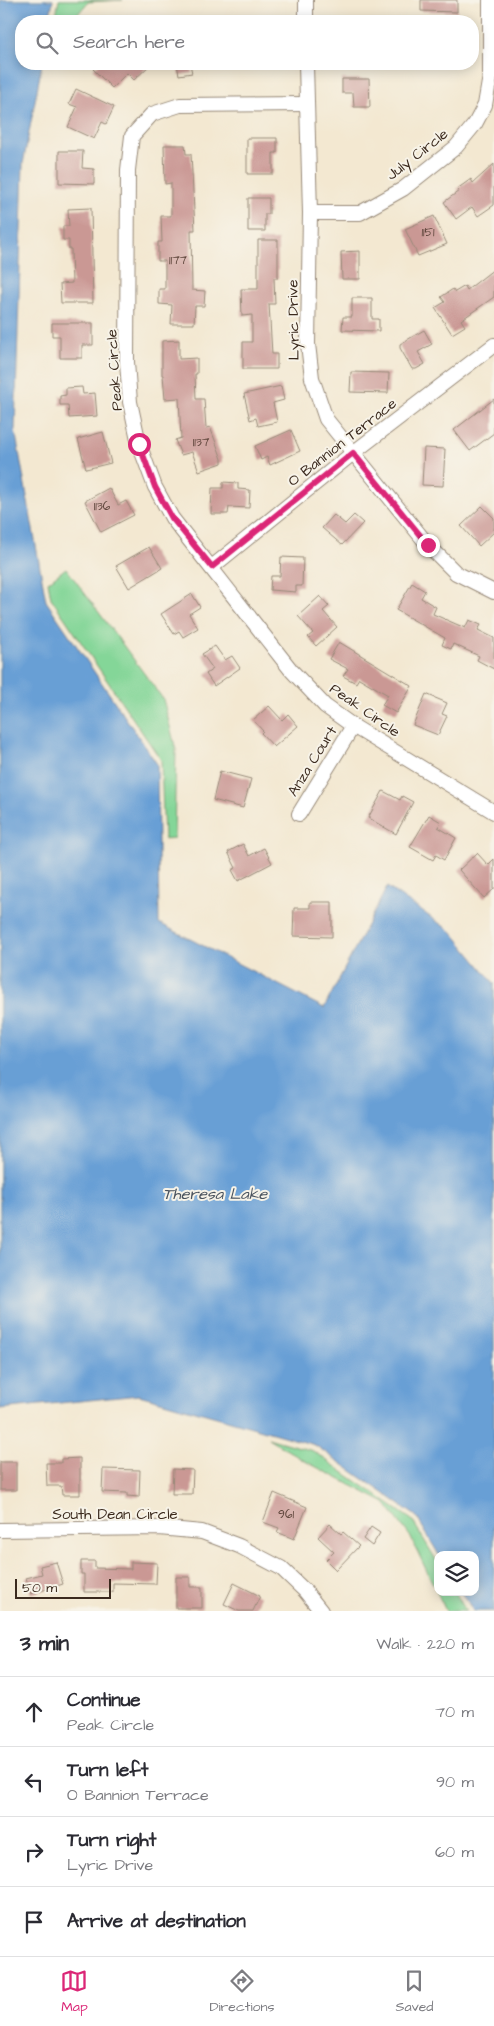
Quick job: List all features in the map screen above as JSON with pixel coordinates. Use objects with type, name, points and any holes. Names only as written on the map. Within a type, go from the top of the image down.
[{"type":"street","points":[[306,0],[306,15]]},
{"type":"street","name":"July Circle","points":[[310,213],[360,212],[403,188],[456,147],[475,124],[485,105],[490,76],[490,0]]},
{"type":"street","name":"Lyric Drive","points":[[306,70],[310,213],[308,344],[312,378],[326,419],[428,545],[456,573],[494,592]]},
{"type":"street","name":"Peak Circle","points":[[307,104],[180,105],[152,114],[132,136],[128,170],[127,362],[130,402],[139,444],[155,487],[172,518],[291,670],[325,706],[353,726],[494,812]]},
{"type":"street","name":"O Bannion Terrace","points":[[212,567],[353,453],[494,345]]},
{"type":"street","name":"Anza Court","points":[[298,814],[353,726]]},
{"type":"street","name":"South Dean Circle","points":[[1,1533],[159,1528],[202,1532],[238,1546],[281,1568],[305,1591],[321,1611]]},
{"type":"green space","points":[[59,0],[123,0],[88,2],[77,15],[56,15]]},
{"type":"green space","points":[[66,568],[163,699],[176,750],[174,838],[164,839],[161,760],[51,598],[48,582]]},
{"type":"green space","points":[[268,1438],[313,1451],[412,1520],[434,1556],[434,1586],[410,1536],[385,1503],[303,1460]]},
{"type":"green space","points":[[439,1596],[457,1596],[466,1611],[446,1611]]},
{"type":"water","name":"Theresa Lake","points":[[0,0],[53,0],[50,15],[15,15],[15,70],[41,70],[23,164],[15,430],[46,601],[157,764],[159,923],[324,1008],[387,887],[452,932],[494,983],[494,1611],[473,1611],[464,1596],[479,1596],[479,1551],[437,1551],[416,1516],[315,1445],[139,1395],[0,1409]]},
{"type":"building","points":[[421,0],[457,0],[457,12],[421,11]]},
{"type":"building","points":[[94,70],[145,70],[134,80],[127,73],[112,88]]},
{"type":"building","points":[[178,70],[191,70],[192,73],[179,75]]},
{"type":"building","points":[[342,79],[369,79],[370,107],[354,107],[353,93],[342,93]]},
{"type":"building","points":[[76,89],[114,107],[106,124],[102,122],[94,139],[68,127],[77,107],[69,104]]},
{"type":"building","points":[[247,138],[277,138],[277,153],[273,153],[273,174],[247,174]]},
{"type":"building","points":[[164,145],[185,145],[186,154],[191,154],[195,230],[191,230],[192,290],[205,291],[204,306],[195,306],[194,324],[171,324],[172,305],[159,304],[159,289],[165,289],[165,261],[158,261],[158,242],[162,242],[161,216],[171,216],[171,183],[165,184]]},
{"type":"building","points":[[59,151],[83,151],[82,168],[94,169],[94,184],[59,183]]},
{"type":"building","points":[[494,164],[494,205],[478,216],[472,207],[456,219],[444,202],[459,191],[457,189],[471,179],[473,183]]},
{"type":"building","points":[[248,198],[269,198],[269,214],[265,214],[265,231],[248,231]]},
{"type":"building","points":[[91,208],[93,303],[61,303],[60,284],[72,283],[71,249],[69,249],[69,240],[63,240],[63,226],[69,226],[68,209]]},
{"type":"building","points":[[434,216],[447,244],[418,256],[405,229]]},
{"type":"building","points":[[258,240],[278,240],[278,278],[274,278],[275,304],[269,304],[272,354],[277,354],[277,369],[243,369],[243,342],[252,342],[252,315],[242,316],[241,289],[258,289]]},
{"type":"building","points":[[360,251],[360,279],[342,279],[341,252]]},
{"type":"building","points":[[494,269],[494,297],[461,320],[465,326],[452,334],[435,308],[445,302],[441,297],[453,289],[455,292],[465,286],[467,290]]},
{"type":"building","points":[[352,298],[372,298],[372,319],[379,319],[379,331],[342,330],[343,317],[352,317]]},
{"type":"building","points":[[52,323],[93,323],[93,345],[82,345],[82,358],[60,358],[60,336],[52,336]]},
{"type":"building","points":[[424,330],[432,344],[418,352],[425,364],[412,369],[400,348],[400,344]]},
{"type":"building","points":[[179,340],[179,359],[197,358],[197,374],[195,374],[196,399],[204,399],[206,428],[210,427],[222,459],[222,463],[199,471],[192,452],[181,455],[175,440],[181,438],[179,398],[165,399],[162,375],[162,341]]},
{"type":"building","points":[[351,372],[389,373],[388,393],[350,392]]},
{"type":"building","points":[[281,386],[284,400],[273,403],[277,422],[258,426],[256,418],[250,420],[244,394]]},
{"type":"building","points":[[82,387],[83,394],[95,393],[97,416],[69,418],[68,405],[60,405],[60,396],[66,395],[66,388]]},
{"type":"building","points":[[494,399],[494,433],[470,451],[454,430]]},
{"type":"building","points":[[291,430],[300,451],[270,465],[267,457],[261,460],[255,446]]},
{"type":"building","points":[[103,432],[111,463],[86,469],[78,439]]},
{"type":"building","points":[[424,448],[445,449],[443,486],[422,485]]},
{"type":"building","points":[[223,482],[238,483],[238,489],[250,490],[249,508],[229,507],[228,514],[211,514],[212,488],[223,488]]},
{"type":"building","points":[[109,488],[118,505],[126,501],[134,515],[101,532],[85,501]]},
{"type":"building","points":[[482,506],[494,518],[494,532],[479,546],[461,526]]},
{"type":"building","points":[[334,515],[345,524],[354,515],[363,523],[342,545],[322,528]]},
{"type":"building","points":[[149,547],[162,568],[129,588],[116,566]]},
{"type":"building","points":[[281,557],[303,558],[302,586],[296,586],[296,592],[270,590],[271,576],[280,576]]},
{"type":"building","points":[[412,583],[425,591],[421,598],[436,607],[433,614],[465,628],[469,620],[481,625],[478,630],[494,638],[494,669],[477,660],[479,656],[453,644],[451,649],[442,645],[445,638],[396,610]]},
{"type":"building","points":[[192,594],[200,607],[189,614],[198,628],[183,637],[179,631],[174,634],[161,614]]},
{"type":"building","points":[[320,596],[329,606],[323,611],[337,627],[316,646],[308,637],[313,633],[298,616]]},
{"type":"building","points":[[339,642],[412,686],[396,713],[382,705],[388,695],[359,678],[356,683],[343,676],[348,669],[329,659]]},
{"type":"building","points":[[215,646],[225,660],[232,656],[240,668],[214,686],[206,674],[213,669],[202,654]]},
{"type":"building","points":[[426,694],[447,703],[442,714],[447,716],[438,735],[413,725]]},
{"type":"building","points":[[269,706],[282,720],[288,714],[298,726],[274,747],[261,733],[263,731],[253,720]]},
{"type":"building","points":[[220,771],[251,779],[243,808],[213,800]]},
{"type":"building","points":[[383,791],[400,800],[402,796],[413,802],[396,834],[368,818]]},
{"type":"building","points":[[429,815],[441,822],[438,827],[456,838],[444,860],[436,855],[433,860],[410,847]]},
{"type":"building","points":[[243,844],[249,856],[264,848],[272,863],[238,881],[232,870],[236,868],[228,852]]},
{"type":"building","points":[[477,853],[488,865],[494,859],[494,889],[484,898],[459,870]]},
{"type":"building","points":[[310,902],[332,902],[332,937],[293,936],[294,908],[310,908]]},
{"type":"building","points":[[80,1458],[80,1495],[62,1495],[61,1486],[47,1486],[46,1463],[61,1463],[61,1459]]},
{"type":"building","points":[[0,1462],[16,1462],[16,1490],[0,1490]]},
{"type":"building","points":[[103,1469],[140,1470],[139,1497],[127,1496],[127,1493],[102,1492]]},
{"type":"building","points":[[173,1469],[193,1470],[192,1494],[172,1494]]},
{"type":"building","points":[[274,1493],[307,1507],[294,1539],[277,1532],[279,1528],[263,1522]]},
{"type":"building","points":[[330,1524],[359,1546],[336,1570],[326,1560],[334,1552],[318,1537]]},
{"type":"building","points":[[371,1527],[380,1533],[372,1546],[363,1539]]},
{"type":"building","points":[[81,1561],[95,1561],[95,1568],[131,1569],[131,1562],[157,1563],[156,1584],[113,1583],[113,1592],[84,1592],[84,1574],[81,1574]]},
{"type":"building","points":[[56,1562],[63,1584],[31,1594],[26,1578],[42,1574],[40,1566]]},
{"type":"building","points":[[176,1577],[190,1577],[190,1587],[202,1587],[202,1608],[176,1608]]},
{"type":"building","points":[[234,1583],[260,1596],[253,1611],[239,1611],[224,1604]]},
{"type":"route","points":[[139,444],[155,487],[172,518],[212,567],[353,453],[428,545]]}]
